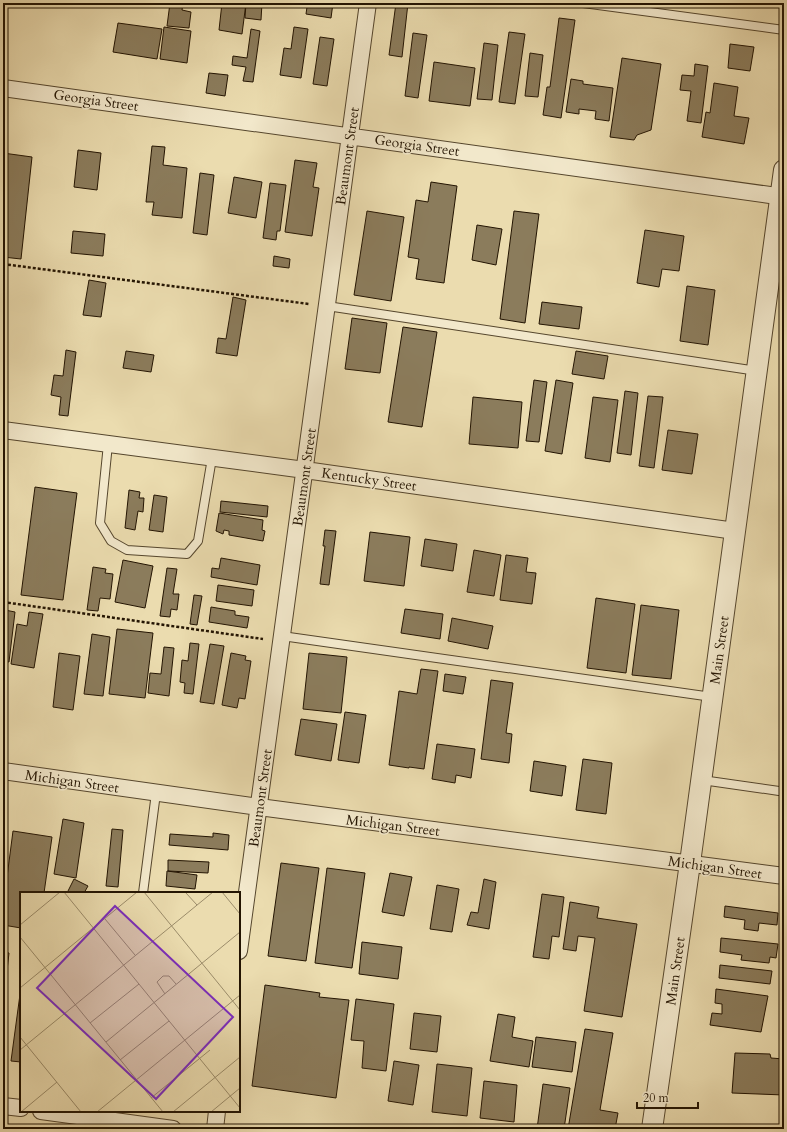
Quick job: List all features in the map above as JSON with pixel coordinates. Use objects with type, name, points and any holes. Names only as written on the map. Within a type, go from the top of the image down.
[{"type":"street","name":"Beaumont Street","points":[[240,944],[368,3]]},
{"type":"street","name":"Georgia Street","points":[[3,88],[782,197]]},
{"type":"street","name":"Main Street","points":[[652,1129],[782,197],[784,170]]},
{"type":"street","name":"Kentucky Street","points":[[3,430],[305,470],[735,531]]},
{"type":"street","name":"Michigan Street","points":[[3,771],[259,807],[784,876]]},
{"type":"street","points":[[3,1106],[20,1108]]},
{"type":"street","points":[[56,1112],[114,1116],[174,1129]]},
{"type":"street","points":[[215,1129],[217,1112]]},
{"type":"lane","points":[[583,3],[784,30]]},
{"type":"lane","points":[[327,306],[757,371]]},
{"type":"lane","points":[[108,444],[100,523],[111,541],[127,550],[187,554],[198,541],[212,458]]},
{"type":"lane","points":[[282,639],[712,697]]},
{"type":"lane","points":[[701,780],[778,790]]},
{"type":"lane","points":[[142,892],[156,792]]},
{"type":"path","points":[[3,264],[327,306]]},
{"type":"path","points":[[3,602],[282,639]]},
{"type":"building","points":[[170,3],[183,3],[182,10],[191,12],[189,28],[167,26]]},
{"type":"building","points":[[222,3],[246,3],[242,34],[219,30]]},
{"type":"building","points":[[246,3],[262,3],[261,20],[245,18]]},
{"type":"building","points":[[296,3],[333,3],[331,18],[306,14],[307,7],[295,5]]},
{"type":"building","points":[[396,3],[408,3],[402,57],[389,55]]},
{"type":"building","points":[[559,18],[575,20],[561,118],[543,115],[547,87],[550,87]]},
{"type":"building","points":[[118,23],[162,29],[157,59],[113,52]]},
{"type":"building","points":[[164,27],[191,31],[187,63],[160,59]]},
{"type":"building","points":[[294,27],[308,29],[301,78],[280,75],[284,48],[291,49]]},
{"type":"building","points":[[251,29],[260,31],[253,82],[243,81],[246,67],[232,65],[233,56],[247,58]]},
{"type":"building","points":[[509,32],[525,34],[515,104],[499,102]]},
{"type":"building","points":[[413,33],[427,35],[418,98],[405,96]]},
{"type":"building","points":[[320,37],[334,39],[327,86],[313,84]]},
{"type":"building","points":[[484,43],[498,45],[492,100],[477,99]]},
{"type":"building","points":[[730,44],[754,47],[750,71],[728,68]]},
{"type":"building","points":[[530,53],[543,55],[538,97],[525,96]]},
{"type":"building","points":[[622,58],[661,64],[651,130],[637,135],[634,140],[610,137]]},
{"type":"building","points":[[434,62],[475,68],[470,106],[429,101]]},
{"type":"building","points":[[695,64],[708,66],[701,123],[687,121],[691,91],[680,90],[682,75],[694,76]]},
{"type":"building","points":[[209,73],[228,75],[225,96],[206,93]]},
{"type":"building","points":[[571,79],[583,81],[583,84],[613,88],[609,121],[595,119],[596,111],[579,109],[579,114],[566,112]]},
{"type":"building","points":[[714,83],[738,87],[734,116],[749,118],[744,144],[702,137],[706,112],[710,113]]},
{"type":"building","points":[[152,146],[165,147],[163,165],[187,168],[182,218],[152,215],[154,202],[146,202]]},
{"type":"building","points":[[78,150],[101,153],[97,190],[74,187]]},
{"type":"building","points":[[3,153],[32,157],[21,259],[3,257]]},
{"type":"building","points":[[295,160],[317,163],[313,187],[319,188],[312,236],[285,232]]},
{"type":"building","points":[[200,173],[214,175],[207,235],[193,233]]},
{"type":"building","points":[[234,177],[262,182],[256,218],[228,213]]},
{"type":"building","points":[[431,182],[457,186],[444,283],[416,279],[419,259],[408,257],[416,200],[428,202]]},
{"type":"building","points":[[270,183],[286,185],[280,231],[277,231],[276,240],[263,238]]},
{"type":"building","points":[[367,211],[404,217],[391,301],[354,295]]},
{"type":"building","points":[[514,211],[539,214],[525,323],[500,319]]},
{"type":"building","points":[[477,225],[502,229],[496,265],[472,260]]},
{"type":"building","points":[[645,230],[684,236],[679,271],[662,269],[659,287],[637,283]]},
{"type":"building","points":[[73,231],[105,234],[103,256],[71,253]]},
{"type":"building","points":[[274,256],[290,259],[289,268],[273,266]]},
{"type":"building","points":[[89,280],[106,283],[101,317],[83,315]]},
{"type":"building","points":[[687,286],[715,290],[708,345],[680,341]]},
{"type":"building","points":[[233,297],[246,300],[237,356],[216,353],[218,338],[226,339]]},
{"type":"building","points":[[542,302],[582,307],[579,329],[539,324]]},
{"type":"building","points":[[352,318],[387,323],[380,373],[345,369]]},
{"type":"building","points":[[403,327],[437,332],[422,427],[388,422]]},
{"type":"building","points":[[66,350],[76,352],[68,416],[59,415],[61,397],[51,395],[54,375],[63,376]]},
{"type":"building","points":[[126,351],[154,355],[151,372],[123,368]]},
{"type":"building","points":[[576,351],[608,356],[604,379],[572,374]]},
{"type":"building","points":[[534,380],[547,382],[539,442],[526,441]]},
{"type":"building","points":[[556,380],[573,383],[562,454],[545,451]]},
{"type":"building","points":[[625,391],[638,393],[631,455],[617,453]]},
{"type":"building","points":[[648,396],[663,397],[654,468],[639,466]]},
{"type":"building","points":[[473,397],[522,402],[518,448],[469,444]]},
{"type":"building","points":[[593,397],[618,400],[610,462],[585,458]]},
{"type":"building","points":[[668,430],[698,434],[692,474],[662,470]]},
{"type":"building","points":[[35,487],[77,493],[63,600],[21,595]]},
{"type":"building","points":[[129,490],[140,492],[139,498],[144,498],[143,512],[138,511],[135,530],[125,528]]},
{"type":"building","points":[[154,495],[167,497],[163,532],[149,530]]},
{"type":"building","points":[[221,501],[268,506],[267,517],[220,512]]},
{"type":"building","points":[[219,513],[263,520],[262,530],[265,531],[263,541],[229,535],[229,531],[224,530],[223,534],[216,531]]},
{"type":"building","points":[[325,530],[336,531],[329,585],[320,584],[325,546],[323,546]]},
{"type":"building","points":[[370,532],[410,537],[404,586],[364,581]]},
{"type":"building","points":[[425,539],[457,544],[453,571],[421,566]]},
{"type":"building","points":[[474,550],[501,555],[494,596],[467,592]]},
{"type":"building","points":[[506,555],[528,558],[526,572],[536,573],[532,604],[500,600]]},
{"type":"building","points":[[221,558],[260,565],[257,585],[211,577],[212,568],[219,569]]},
{"type":"building","points":[[123,560],[153,566],[145,608],[115,602]]},
{"type":"building","points":[[93,567],[106,569],[105,573],[113,574],[110,599],[100,598],[98,611],[87,610]]},
{"type":"building","points":[[167,568],[177,569],[173,594],[179,594],[177,610],[171,609],[170,617],[160,616]]},
{"type":"building","points":[[218,585],[254,590],[252,606],[216,601]]},
{"type":"building","points":[[194,595],[202,596],[197,625],[190,624]]},
{"type":"building","points":[[596,598],[635,604],[626,673],[587,668]]},
{"type":"building","points":[[641,605],[679,610],[671,679],[632,675]]},
{"type":"building","points":[[211,607],[235,611],[235,615],[249,617],[247,628],[209,622]]},
{"type":"building","points":[[405,609],[443,614],[440,639],[401,633]]},
{"type":"building","points":[[5,610],[15,612],[9,662],[3,661],[3,629]]},
{"type":"building","points":[[29,612],[43,614],[34,668],[11,664],[17,624],[27,626]]},
{"type":"building","points":[[452,618],[493,626],[488,649],[448,641]]},
{"type":"building","points":[[117,629],[153,633],[145,698],[109,694]]},
{"type":"building","points":[[92,634],[110,637],[103,696],[84,694]]},
{"type":"building","points":[[190,643],[199,644],[193,694],[184,693],[185,683],[180,682],[182,660],[188,661]]},
{"type":"building","points":[[210,644],[224,646],[214,704],[200,702]]},
{"type":"building","points":[[164,647],[174,648],[169,696],[148,693],[150,673],[161,674]]},
{"type":"building","points":[[59,653],[80,656],[73,710],[53,707]]},
{"type":"building","points":[[231,653],[246,656],[245,660],[251,661],[245,699],[239,698],[237,708],[222,705]]},
{"type":"building","points":[[309,653],[347,657],[341,713],[303,709]]},
{"type":"building","points":[[421,669],[438,671],[424,769],[389,765],[399,691],[417,694]]},
{"type":"building","points":[[445,674],[466,677],[463,694],[443,691]]},
{"type":"building","points":[[491,680],[513,683],[506,733],[512,734],[509,763],[481,759]]},
{"type":"building","points":[[345,712],[366,715],[359,763],[338,760]]},
{"type":"building","points":[[301,719],[337,724],[331,761],[295,755]]},
{"type":"building","points":[[437,744],[475,749],[471,778],[456,775],[455,783],[432,779]]},
{"type":"building","points":[[583,759],[612,763],[606,814],[576,810]]},
{"type":"building","points":[[534,761],[566,766],[562,796],[530,791]]},
{"type":"building","points":[[63,819],[84,823],[76,878],[54,874]]},
{"type":"building","points":[[112,829],[123,830],[118,887],[106,886]]},
{"type":"building","points":[[13,831],[52,837],[44,892],[20,892],[20,928],[3,925],[3,908]]},
{"type":"building","points":[[213,833],[229,835],[228,850],[169,845],[170,834],[213,837]]},
{"type":"building","points":[[168,860],[209,862],[208,873],[168,871]]},
{"type":"building","points":[[281,863],[319,868],[306,961],[268,956]]},
{"type":"building","points":[[327,868],[365,873],[352,968],[315,963]]},
{"type":"building","points":[[167,871],[197,875],[195,889],[166,886]]},
{"type":"building","points":[[390,873],[412,877],[404,916],[382,912]]},
{"type":"building","points":[[74,879],[88,886],[85,892],[68,892]]},
{"type":"building","points":[[484,879],[496,882],[489,929],[467,925],[471,912],[478,913]]},
{"type":"building","points":[[437,885],[459,889],[452,932],[430,929]]},
{"type":"building","points":[[542,894],[564,897],[559,937],[552,936],[549,959],[533,957]]},
{"type":"building","points":[[570,902],[599,907],[597,918],[637,924],[622,1017],[584,1011],[595,938],[578,936],[576,951],[563,949]]},
{"type":"building","points":[[725,906],[778,913],[777,925],[759,923],[758,931],[744,929],[745,920],[724,917]]},
{"type":"building","points":[[721,938],[778,944],[776,958],[770,957],[769,963],[741,960],[742,955],[720,952]]},
{"type":"building","points":[[362,942],[402,947],[398,979],[359,974]]},
{"type":"building","points":[[3,952],[9,953],[3,1006]]},
{"type":"building","points":[[720,965],[772,971],[770,984],[719,978]]},
{"type":"building","points":[[265,985],[320,993],[319,997],[349,1000],[336,1098],[252,1086]]},
{"type":"building","points":[[716,989],[768,996],[761,1032],[710,1025],[712,1013],[722,1014],[722,1004],[715,1003]]},
{"type":"building","points":[[20,994],[20,1062],[11,1061]]},
{"type":"building","points":[[356,999],[394,1004],[386,1071],[362,1068],[364,1041],[351,1040]]},
{"type":"building","points":[[414,1013],[441,1016],[437,1052],[410,1049]]},
{"type":"building","points":[[498,1014],[515,1017],[512,1037],[533,1041],[529,1067],[490,1061]]},
{"type":"building","points":[[585,1029],[613,1033],[600,1110],[618,1113],[615,1129],[568,1129]]},
{"type":"building","points":[[536,1037],[576,1042],[572,1072],[532,1067]]},
{"type":"building","points":[[735,1053],[770,1054],[771,1058],[784,1059],[784,1095],[732,1093]]},
{"type":"building","points":[[394,1061],[419,1065],[413,1105],[388,1101]]},
{"type":"building","points":[[437,1064],[472,1068],[467,1116],[432,1112]]},
{"type":"building","points":[[484,1081],[517,1085],[514,1122],[480,1118]]},
{"type":"building","points":[[543,1084],[570,1088],[564,1129],[537,1129]]}]
